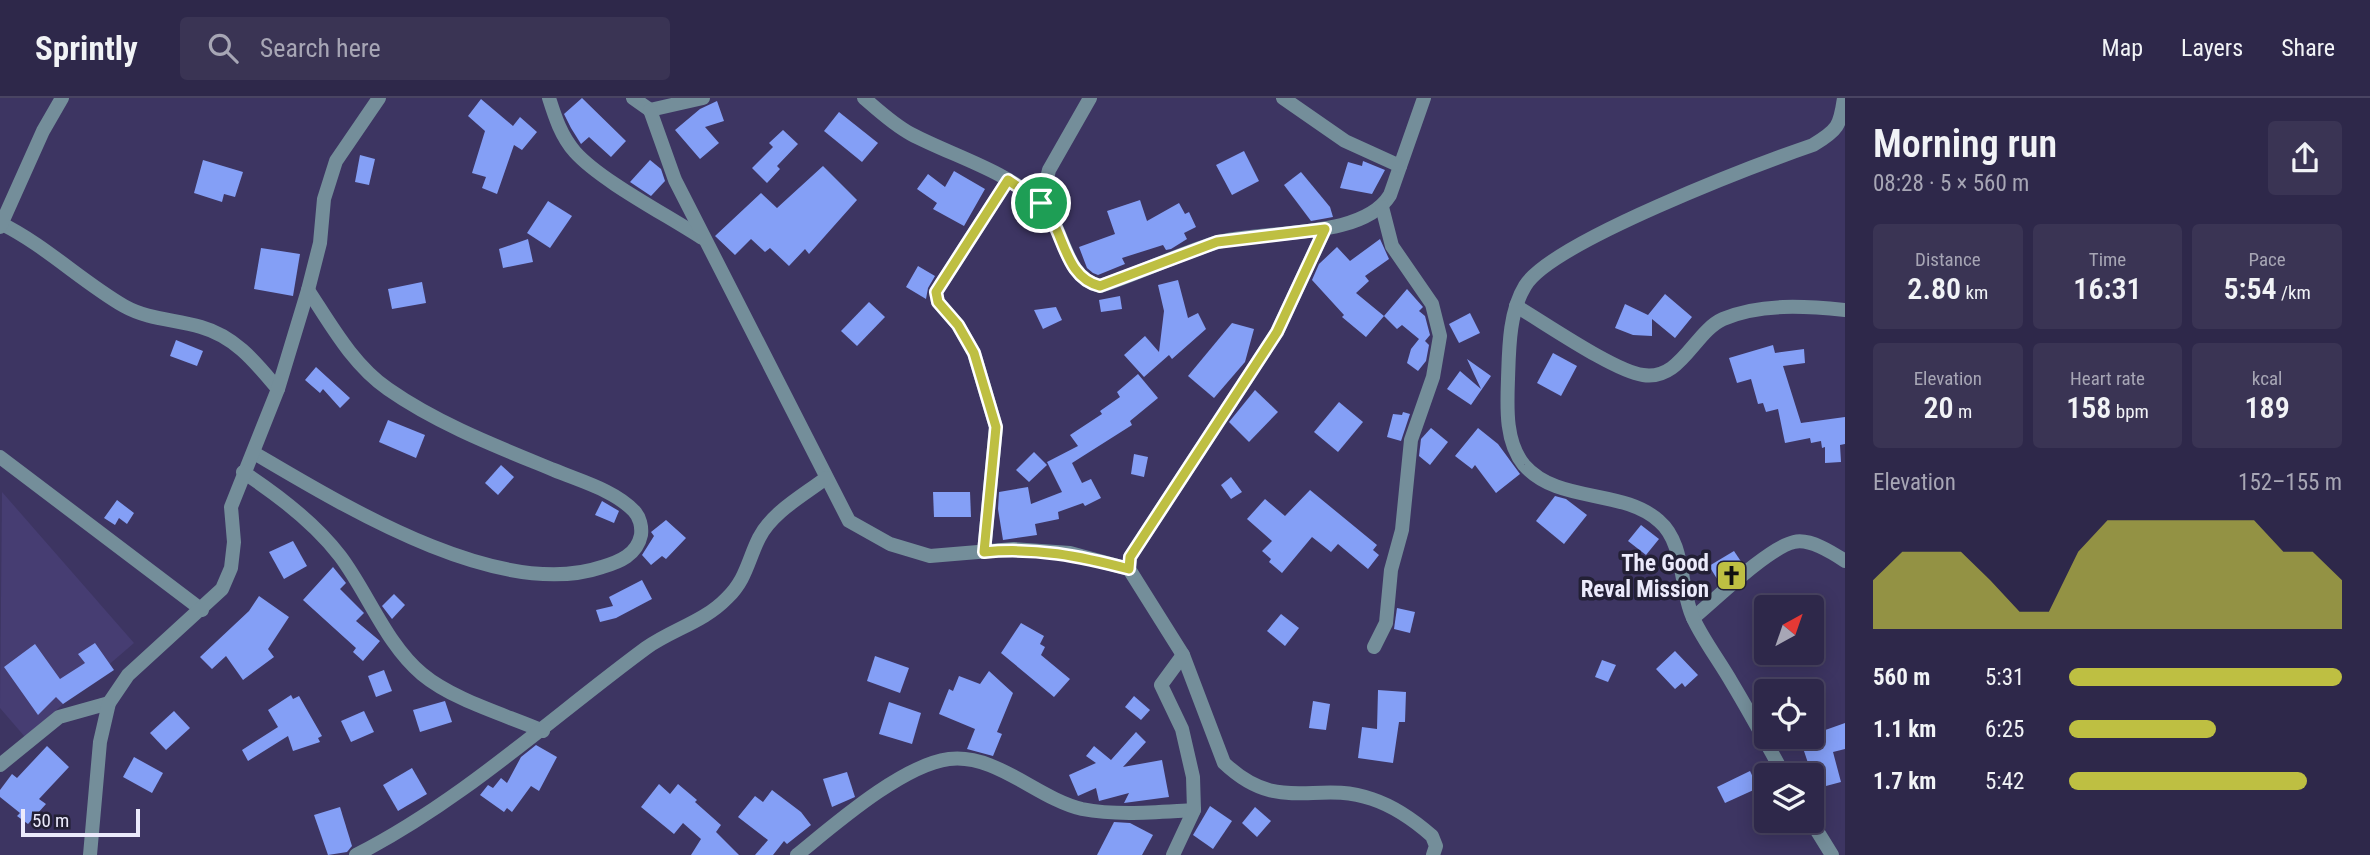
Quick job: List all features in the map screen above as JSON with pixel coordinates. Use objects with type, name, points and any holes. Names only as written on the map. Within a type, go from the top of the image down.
[{"type":"street","points":[[62,98],[43,131],[1,225],[126,307],[158,320],[183,322],[220,334],[240,346],[278,389]]},
{"type":"street","points":[[90,855],[100,742],[109,703],[128,675],[222,589],[231,568],[234,542],[231,507],[278,389],[320,243],[324,199],[336,161],[379,98]]},
{"type":"street","points":[[548,98],[560,131],[576,152],[596,170],[703,239]]},
{"type":"street","points":[[633,98],[650,110],[674,180],[849,521],[890,544],[930,556],[1014,549],[1070,554],[1129,569]]},
{"type":"street","points":[[650,110],[704,98]]},
{"type":"street","points":[[864,98],[910,134],[1008,180],[1041,203],[1077,273],[1086,283],[1100,286],[1217,242],[1325,229],[1382,207]]},
{"type":"street","points":[[1041,203],[1049,170],[1090,98]]},
{"type":"street","points":[[1283,98],[1345,141],[1400,166]]},
{"type":"street","points":[[1374,647],[1386,623],[1391,570],[1402,530],[1411,440],[1433,377],[1440,336],[1432,304],[1392,246],[1382,207],[1424,98]]},
{"type":"street","points":[[1777,763],[1693,618],[1672,537],[1660,521],[1641,510],[1546,483],[1524,465],[1511,441],[1507,404],[1508,350],[1516,306],[1525,285],[1538,271],[1562,254],[1677,198],[1813,145],[1828,136],[1841,121],[1844,98]]},
{"type":"street","points":[[984,552],[996,427],[974,353],[958,325],[938,302],[936,292],[1008,180]]},
{"type":"street","points":[[1325,229],[1277,332],[1130,557],[1129,569],[1183,655],[1224,763],[1254,786],[1281,794],[1370,798],[1432,836],[1436,846],[1433,855]]},
{"type":"street","points":[[254,453],[343,505],[386,526],[514,572],[558,575],[587,572],[621,561],[632,552],[640,537],[641,523],[635,511],[610,494],[446,424],[387,388],[355,358],[308,290]]},
{"type":"street","points":[[1516,306],[1627,371],[1656,376],[1672,368],[1721,320],[1776,308],[1815,306],[1845,310]]},
{"type":"street","points":[[0,457],[202,610]]},
{"type":"street","points":[[243,472],[276,494],[339,555],[401,650],[420,673],[439,687],[543,731]]},
{"type":"street","points":[[356,855],[386,840],[543,731],[649,647],[708,615],[742,582],[759,537],[768,525],[826,478]]},
{"type":"street","points":[[1693,618],[1779,548],[1797,541],[1820,547],[1845,561]]},
{"type":"street","points":[[1173,855],[1194,810],[1188,750],[1161,685],[1183,655]]},
{"type":"street","points":[[0,765],[59,716],[109,703]]},
{"type":"street","points":[[797,855],[916,768],[950,758],[984,764],[1080,808],[1130,813],[1194,810]]},
{"type":"street","points":[[1818,833],[1832,855]]},
{"type":"shaded area","points":[[2,492],[134,643],[25,737],[0,708]]},
{"type":"building","points":[[582,98],[626,141],[611,157],[589,137],[581,144],[564,114]]},
{"type":"building","points":[[481,99],[513,126],[520,117],[537,132],[522,150],[514,145],[497,194],[482,188],[486,177],[472,173],[485,131],[468,116]]},
{"type":"building","points":[[717,101],[724,121],[705,127],[719,143],[700,159],[675,130],[700,109]]},
{"type":"building","points":[[839,112],[878,143],[862,162],[824,131]]},
{"type":"building","points":[[783,130],[798,144],[777,166],[780,169],[767,183],[752,168],[773,147],[769,143]]},
{"type":"building","points":[[1244,151],[1259,181],[1232,195],[1216,165]]},
{"type":"building","points":[[360,155],[375,159],[369,185],[355,182]]},
{"type":"building","points":[[203,160],[243,172],[235,197],[224,194],[222,202],[194,193]]},
{"type":"building","points":[[650,160],[661,169],[665,181],[651,196],[630,182]]},
{"type":"building","points":[[1363,161],[1385,170],[1372,194],[1340,188],[1348,162],[1362,166]]},
{"type":"building","points":[[823,166],[857,200],[809,254],[805,249],[789,266],[770,248],[765,252],[751,239],[735,255],[715,236],[761,193],[777,208]]},
{"type":"building","points":[[954,171],[985,189],[964,226],[933,209],[937,203],[917,189],[928,174],[945,187]]},
{"type":"building","points":[[1301,172],[1330,207],[1333,217],[1311,221],[1284,185]]},
{"type":"building","points":[[1140,200],[1147,221],[1179,203],[1185,214],[1189,212],[1196,227],[1184,233],[1187,239],[1171,249],[1166,250],[1163,245],[1122,258],[1125,264],[1098,275],[1093,273],[1087,268],[1079,247],[1115,234],[1107,211]]},
{"type":"building","points":[[548,201],[572,216],[550,248],[527,233]]},
{"type":"building","points":[[528,239],[533,262],[503,268],[499,249]]},
{"type":"building","points":[[1380,239],[1389,259],[1365,276],[1369,281],[1356,293],[1384,316],[1366,337],[1342,317],[1344,315],[1312,280],[1319,264],[1337,247],[1350,261]]},
{"type":"building","points":[[261,248],[300,254],[293,296],[254,289]]},
{"type":"building","points":[[918,266],[935,276],[928,288],[926,299],[906,287]]},
{"type":"building","points":[[1178,280],[1188,318],[1198,313],[1206,329],[1172,359],[1169,355],[1144,377],[1124,355],[1145,336],[1159,352],[1164,311],[1158,285]]},
{"type":"building","points":[[422,282],[426,303],[392,309],[388,289]]},
{"type":"building","points":[[1407,289],[1423,307],[1419,311],[1425,316],[1430,335],[1425,341],[1429,345],[1426,361],[1418,371],[1407,363],[1411,349],[1419,339],[1402,325],[1397,329],[1384,316]]},
{"type":"building","points":[[1665,294],[1692,317],[1675,338],[1652,319],[1652,336],[1633,335],[1615,328],[1625,304],[1648,315]]},
{"type":"building","points":[[1120,296],[1122,309],[1101,312],[1099,300]]},
{"type":"building","points":[[869,302],[885,317],[857,346],[841,331]]},
{"type":"building","points":[[1056,307],[1062,320],[1043,329],[1034,310]]},
{"type":"building","points":[[1470,313],[1480,333],[1459,343],[1449,324]]},
{"type":"building","points":[[1232,323],[1254,329],[1245,362],[1214,398],[1188,376]]},
{"type":"building","points":[[176,340],[203,351],[197,366],[170,356]]},
{"type":"building","points":[[1773,345],[1775,353],[1804,349],[1805,363],[1783,366],[1801,423],[1845,417],[1845,444],[1840,445],[1841,462],[1825,463],[1825,447],[1822,448],[1821,441],[1811,443],[1810,438],[1785,443],[1778,409],[1766,412],[1763,403],[1758,404],[1751,379],[1737,383],[1729,358]]},
{"type":"building","points":[[1553,353],[1577,366],[1561,396],[1537,383]]},
{"type":"building","points":[[1467,359],[1491,376],[1471,405],[1447,389],[1460,371],[1481,389]]},
{"type":"building","points":[[316,367],[350,398],[340,408],[323,389],[320,393],[305,380]]},
{"type":"building","points":[[1138,374],[1158,398],[1130,421],[1132,425],[1072,463],[1082,483],[1091,479],[1101,498],[1085,506],[1083,503],[1058,512],[1059,519],[1035,524],[1037,535],[1003,540],[998,509],[999,492],[1028,487],[1031,504],[1062,492],[1047,462],[1078,446],[1070,435],[1102,414],[1100,411],[1120,397],[1117,392]]},
{"type":"building","points":[[1255,390],[1278,412],[1249,442],[1229,422]]},
{"type":"building","points":[[1339,402],[1363,422],[1338,452],[1314,432]]},
{"type":"building","points":[[1403,412],[1410,414],[1401,441],[1387,437],[1393,414],[1402,415]]},
{"type":"building","points":[[388,420],[425,435],[416,458],[379,442]]},
{"type":"building","points":[[1431,428],[1448,442],[1430,465],[1419,456],[1421,439]]},
{"type":"building","points":[[1478,428],[1498,444],[1520,474],[1496,493],[1475,465],[1472,469],[1455,456]]},
{"type":"building","points":[[1034,452],[1047,465],[1029,482],[1016,470]]},
{"type":"building","points":[[1134,454],[1148,457],[1144,477],[1131,474]]},
{"type":"building","points":[[501,465],[514,477],[498,495],[485,483]]},
{"type":"building","points":[[1231,477],[1242,492],[1231,499],[1221,485]]},
{"type":"building","points":[[1310,490],[1377,545],[1373,550],[1379,555],[1368,569],[1338,544],[1331,552],[1312,537],[1282,573],[1269,562],[1271,559],[1262,551],[1272,541],[1247,519],[1265,499],[1285,516]]},
{"type":"building","points":[[933,492],[970,492],[971,517],[934,517]]},
{"type":"building","points":[[1555,496],[1566,499],[1587,515],[1564,544],[1536,521]]},
{"type":"building","points":[[117,500],[134,513],[127,524],[119,518],[115,525],[104,518]]},
{"type":"building","points":[[602,501],[619,511],[614,523],[595,515]]},
{"type":"building","points":[[666,520],[686,538],[666,559],[662,556],[651,565],[642,555],[654,536],[651,532]]},
{"type":"building","points":[[1641,525],[1659,539],[1646,555],[1628,541]]},
{"type":"building","points":[[293,541],[307,566],[284,579],[269,552]]},
{"type":"building","points":[[1734,551],[1742,563],[1719,582],[1709,566]]},
{"type":"building","points":[[333,567],[346,583],[340,589],[364,613],[356,621],[380,641],[363,661],[353,652],[356,648],[303,600]]},
{"type":"building","points":[[642,580],[652,599],[616,618],[600,622],[596,610],[613,606],[609,597]]},
{"type":"building","points":[[394,594],[405,605],[392,619],[382,606]]},
{"type":"building","points":[[259,596],[289,617],[268,649],[274,657],[243,680],[226,656],[212,669],[200,657],[249,611]]},
{"type":"building","points":[[1397,608],[1415,612],[1410,633],[1394,629]]},
{"type":"building","points":[[1281,614],[1299,628],[1285,646],[1267,631]]},
{"type":"building","points":[[1021,623],[1044,636],[1040,644],[1045,647],[1041,655],[1070,679],[1054,697],[1001,653]]},
{"type":"building","points":[[95,643],[114,670],[63,704],[56,697],[38,715],[4,667],[35,644],[60,679],[85,663],[78,654]]},
{"type":"building","points":[[1675,651],[1698,675],[1685,687],[1682,683],[1675,689],[1656,669]]},
{"type":"building","points":[[875,656],[909,668],[900,693],[867,681]]},
{"type":"building","points":[[1602,660],[1616,665],[1608,682],[1595,677]]},
{"type":"building","points":[[384,670],[392,691],[376,697],[368,676]]},
{"type":"building","points":[[989,671],[1013,693],[997,732],[1002,734],[993,756],[967,749],[975,729],[939,714],[949,689],[953,691],[959,676],[980,684]]},
{"type":"building","points":[[1378,690],[1406,692],[1405,722],[1399,722],[1393,763],[1358,758],[1362,727],[1377,729]]},
{"type":"building","points":[[291,695],[293,699],[299,696],[322,736],[318,738],[320,742],[293,751],[288,736],[248,761],[242,750],[278,727],[268,710]]},
{"type":"building","points":[[1134,696],[1150,710],[1141,720],[1125,707]]},
{"type":"building","points":[[445,701],[452,722],[420,732],[413,710]]},
{"type":"building","points":[[1313,701],[1330,704],[1326,730],[1309,728]]},
{"type":"building","points":[[889,702],[921,713],[912,744],[879,734]]},
{"type":"building","points":[[174,711],[190,728],[166,750],[150,733]]},
{"type":"building","points":[[364,711],[374,732],[351,742],[341,721]]},
{"type":"building","points":[[1845,723],[1845,749],[1833,752],[1841,782],[1824,787],[1824,763],[1808,763],[1803,749],[1824,749],[1824,730]]},
{"type":"building","points":[[1136,732],[1146,742],[1123,767],[1162,760],[1169,797],[1124,803],[1129,793],[1099,801],[1096,788],[1078,796],[1069,775],[1096,763],[1086,756],[1094,746],[1111,760]]},
{"type":"building","points":[[536,745],[557,757],[539,791],[531,786],[512,812],[507,808],[504,812],[480,795],[488,785],[493,788],[501,778],[507,783],[521,757]]},
{"type":"building","points":[[47,746],[69,767],[39,799],[46,804],[28,824],[17,816],[20,813],[0,797],[0,790],[12,774],[17,778]]},
{"type":"building","points":[[134,757],[163,773],[152,793],[123,777]]},
{"type":"building","points":[[412,768],[427,794],[398,811],[383,785]]},
{"type":"building","points":[[1750,771],[1754,780],[1754,790],[1725,803],[1717,787]]},
{"type":"building","points":[[847,772],[855,797],[832,807],[823,779]]},
{"type":"building","points":[[659,784],[670,794],[678,784],[697,800],[695,802],[721,825],[716,832],[739,855],[691,855],[701,839],[683,823],[674,834],[641,807]]},
{"type":"building","points":[[772,790],[801,812],[811,825],[787,844],[784,841],[773,855],[755,855],[768,840],[738,817],[755,796],[763,802]]},
{"type":"building","points":[[1210,806],[1232,821],[1213,849],[1193,835]]},
{"type":"building","points":[[340,807],[352,846],[347,852],[328,855],[314,815]]},
{"type":"building","points":[[1255,807],[1271,821],[1257,837],[1242,823]]},
{"type":"building","points":[[1114,822],[1130,823],[1153,835],[1142,855],[1097,855]]},
{"type":"place","name":"The Good Reval Mission","points":[[1732,576]]},
{"type":"route","points":[[1008,180],[1041,203],[1077,273],[1086,283],[1100,286],[1125,279],[1217,242],[1325,229],[1277,332],[1130,557],[1129,569],[1070,554],[1014,549],[984,552],[996,427],[974,353],[958,325],[938,302],[936,292],[1008,180]]}]
